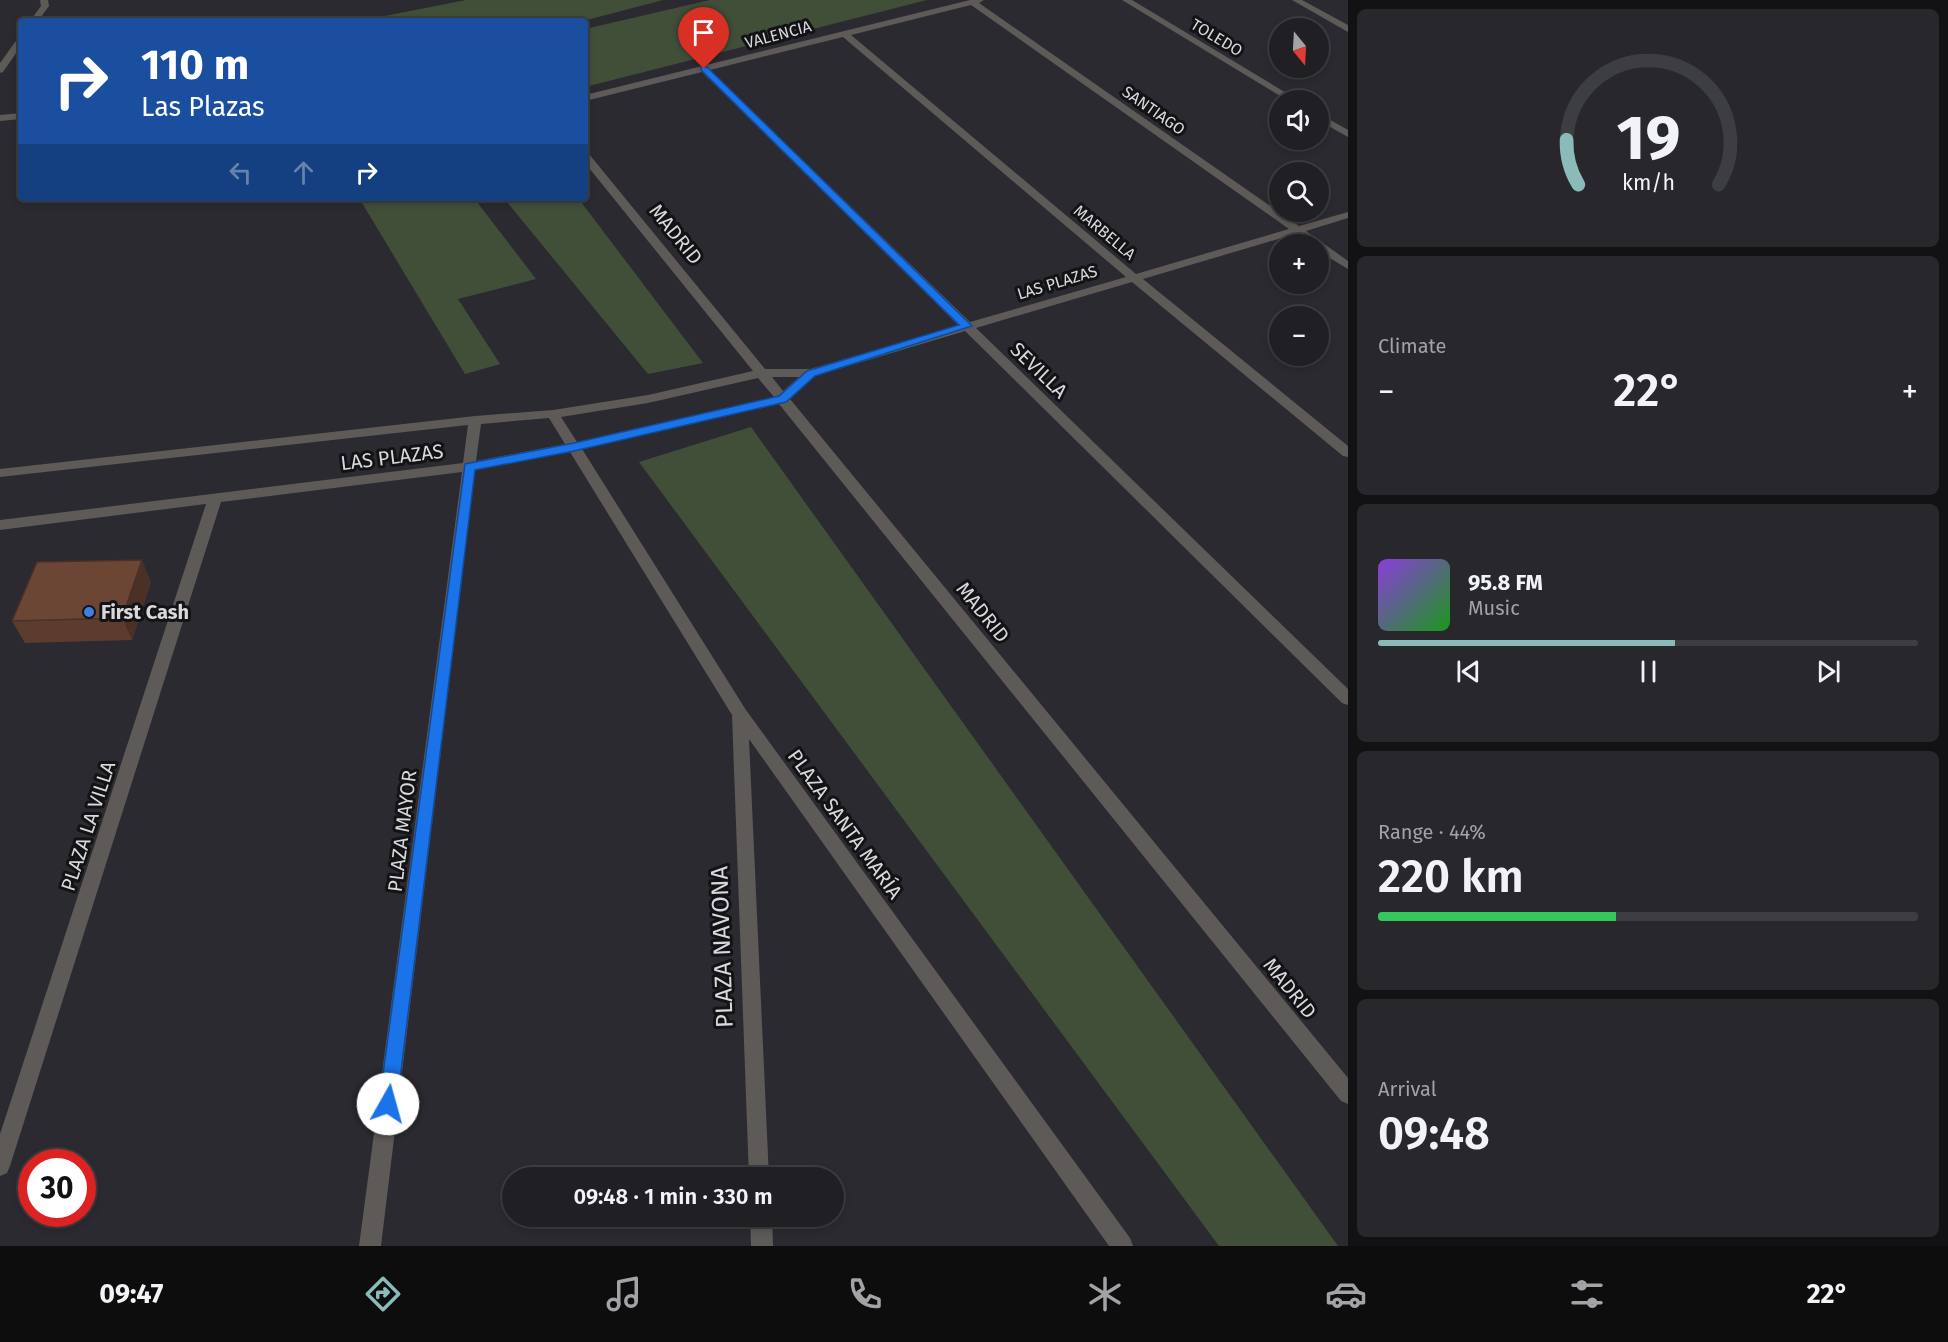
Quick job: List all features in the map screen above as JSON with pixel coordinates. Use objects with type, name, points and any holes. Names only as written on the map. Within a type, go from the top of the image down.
[{"type":"street","points":[[36,18],[45,6],[44,0]]},
{"type":"street","name":"TOLEDO","points":[[1126,0],[1276,90]]},
{"type":"street","points":[[1296,0],[1348,29]]},
{"type":"street","name":"VALENCIA","points":[[588,97],[976,1]]},
{"type":"street","name":"SANTIAGO","points":[[976,1],[1302,234]]},
{"type":"street","name":"MARBELLA","points":[[844,33],[1133,277],[1348,453]]},
{"type":"street","points":[[0,70],[18,44]]},
{"type":"street","name":"SEVILLA","points":[[704,69],[1348,699]]},
{"type":"street","points":[[0,118],[18,116]]},
{"type":"street","points":[[1329,123],[1348,134]]},
{"type":"street","name":"MADRID","points":[[588,160],[1348,1094]]},
{"type":"street","name":"LAS PLAZAS","points":[[0,473],[475,420],[553,414],[648,399],[762,373],[811,373],[1348,215]]},
{"type":"street","name":"SANTIAGO","points":[[1329,253],[1348,266]]},
{"type":"street","name":"LAS PLAZAS","points":[[0,525],[469,467],[574,447],[782,399],[811,373]]},
{"type":"street","name":"PLAZA SANTA MARÍA","points":[[553,414],[740,714],[1122,1246]]},
{"type":"street","name":"PLAZA MAYOR","points":[[370,1246],[475,420]]},
{"type":"street","name":"PLAZA LA VILLA","points":[[0,1166],[215,499]]},
{"type":"street","name":"PLAZA NAVONA","points":[[740,714],[759,1167]]},
{"type":"street","points":[[761,1227],[762,1246]]},
{"type":"green space","points":[[466,0],[663,0],[588,20],[374,18]]},
{"type":"green space","points":[[710,0],[927,0],[588,86],[588,28]]},
{"type":"green space","points":[[361,201],[476,201],[536,279],[458,299],[500,364],[465,374]]},
{"type":"green space","points":[[580,201],[703,363],[648,374],[507,202]]},
{"type":"green space","points":[[751,427],[1338,1246],[1219,1246],[639,462]]},
{"type":"building","points":[[142,560],[122,618],[12,621],[37,562]]},
{"type":"place","name":"First Cash","points":[[89,612]]},
{"type":"route","points":[[388,1104],[469,467],[574,447],[782,399],[811,373],[967,326],[704,69]]}]
